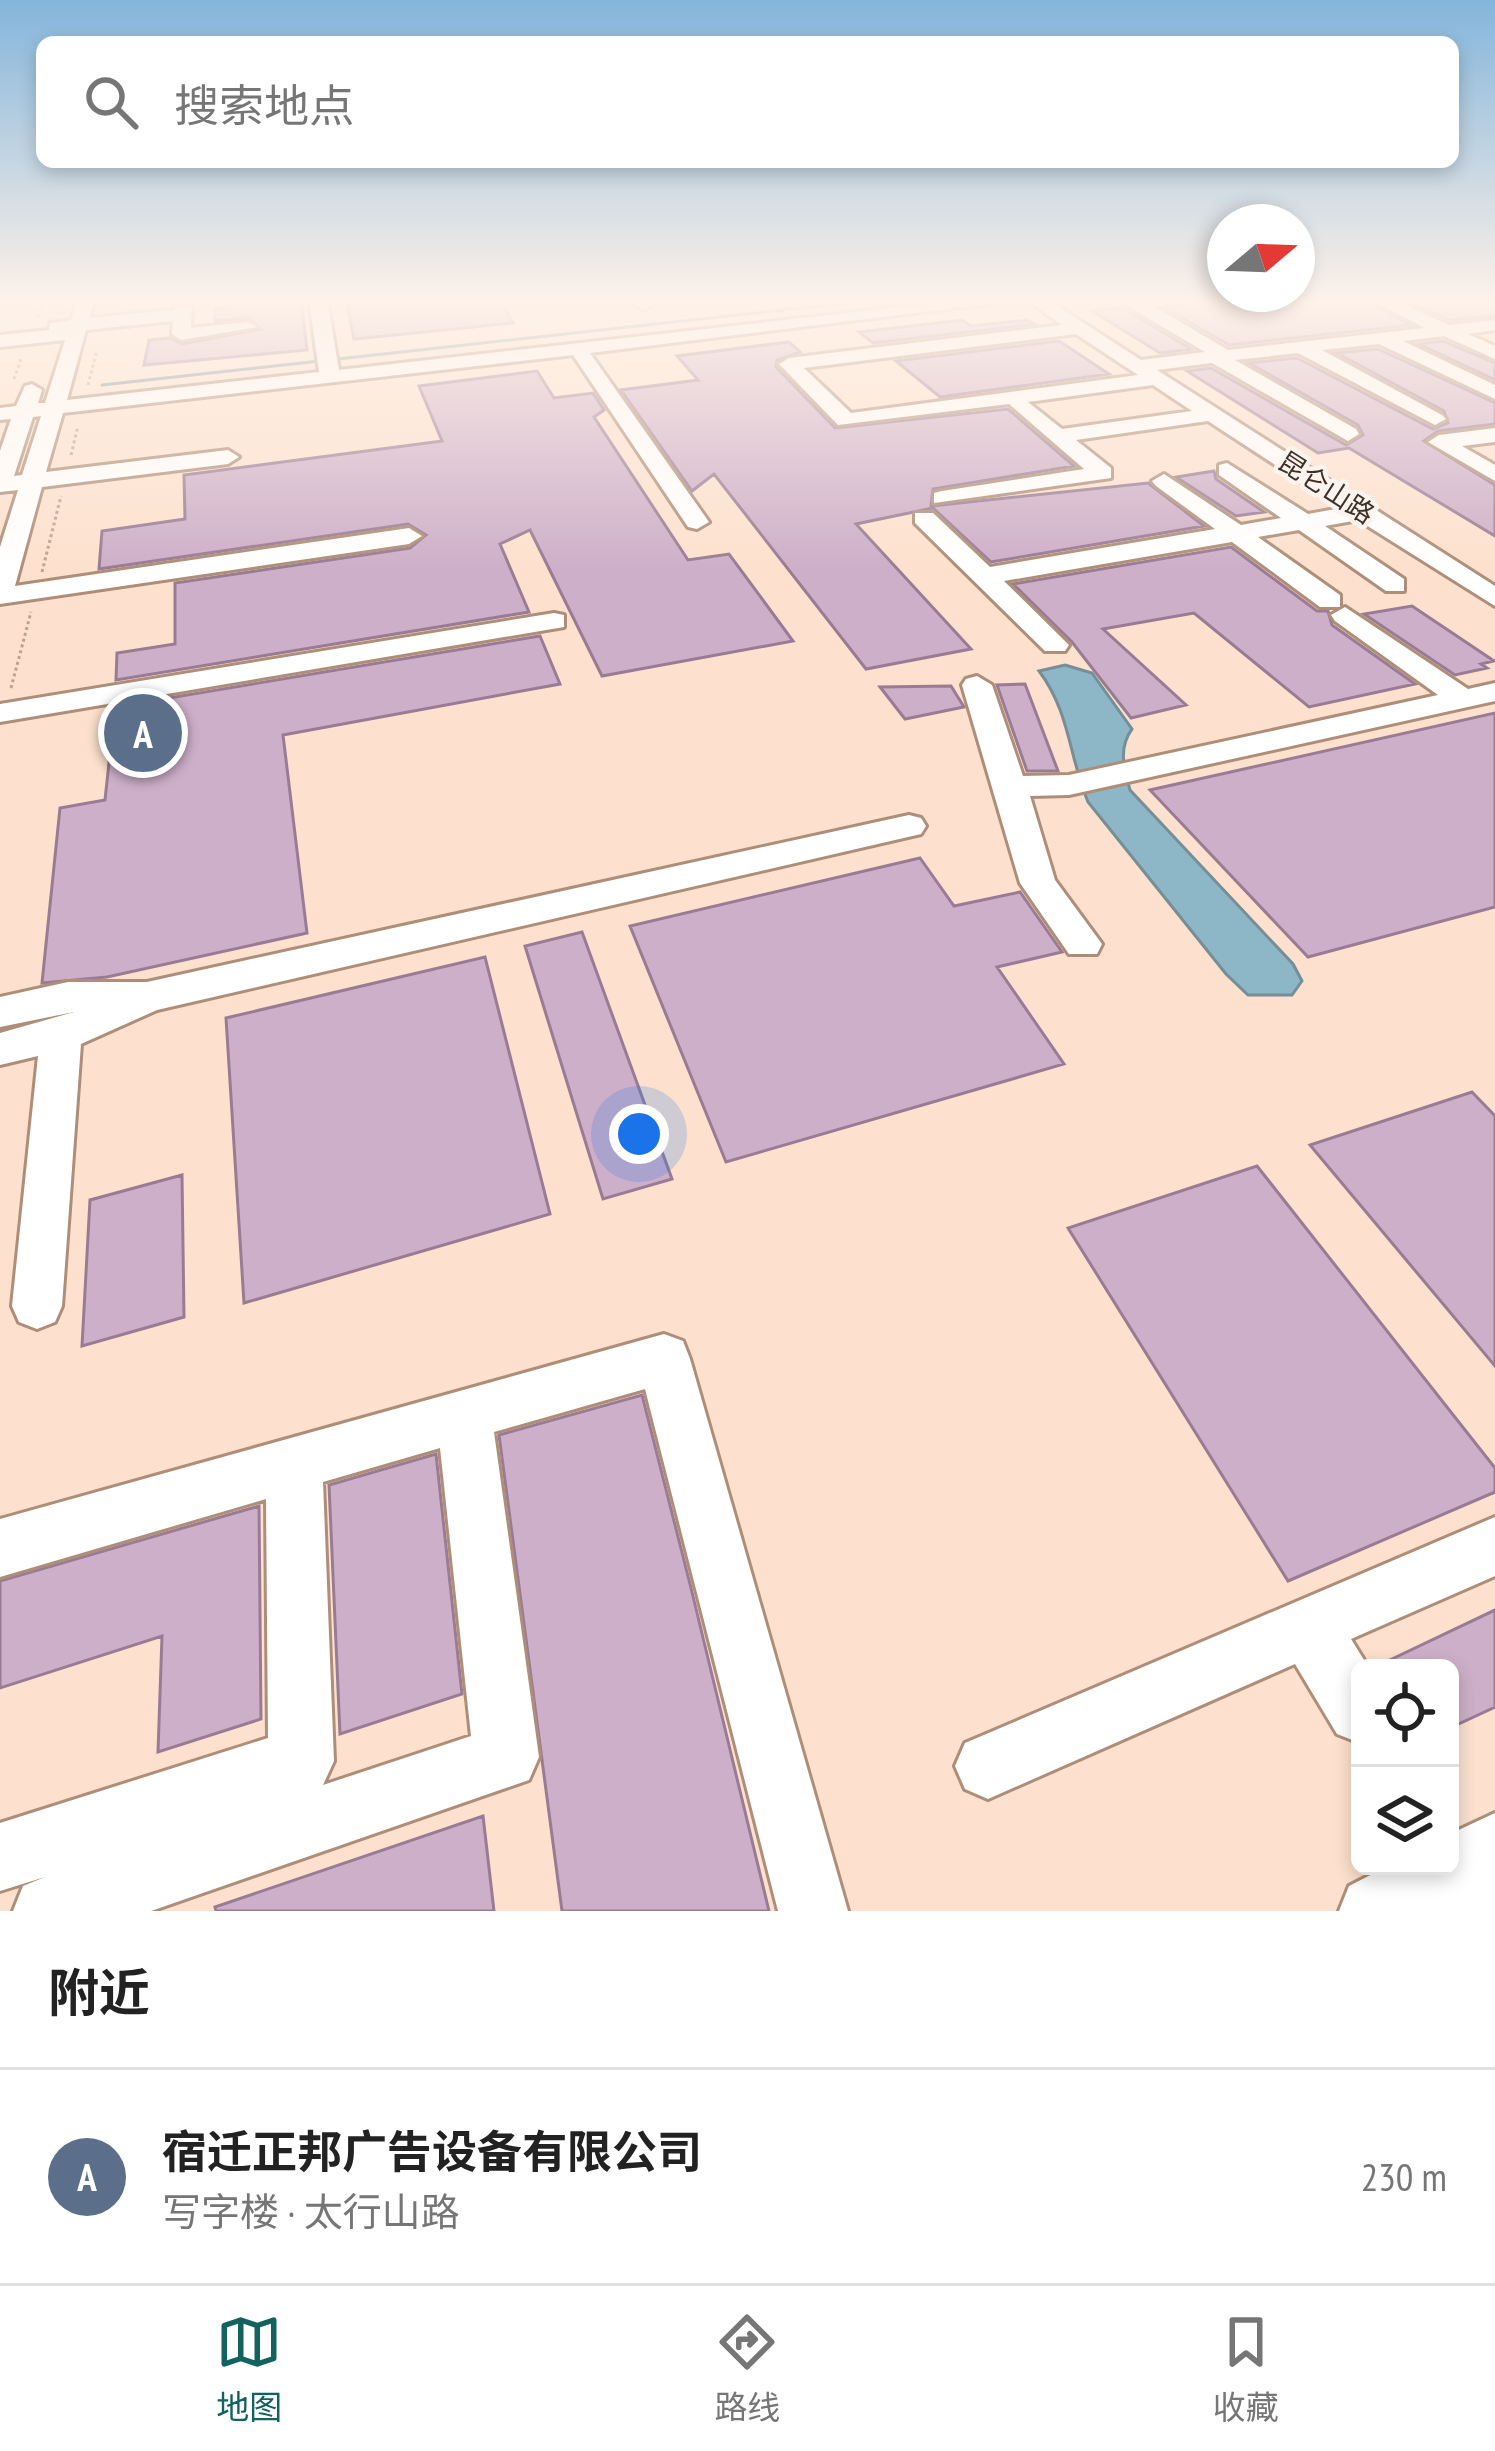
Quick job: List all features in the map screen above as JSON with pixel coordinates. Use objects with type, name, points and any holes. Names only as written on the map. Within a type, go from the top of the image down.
[{"type":"street","points":[[35,389],[0,483],[229,457]]},
{"type":"street","points":[[55,389],[54,408],[0,593],[409,536]]},
{"type":"street","points":[[0,414],[178,389]]},
{"type":"street","points":[[606,389],[697,522]]},
{"type":"street","points":[[815,389],[846,420],[865,402],[1076,389]]},
{"type":"street","points":[[851,389],[865,402]]},
{"type":"street","name":"昆仑山路","points":[[1174,389],[1494,597]]},
{"type":"street","points":[[1274,389],[1348,434]]},
{"type":"street","points":[[1381,389],[1435,418]]},
{"type":"street","points":[[1019,405],[1102,472],[933,508],[984,576],[1055,644]]},
{"type":"street","points":[[1058,436],[1213,414]]},
{"type":"street","points":[[1495,435],[1439,442],[1495,474]]},
{"type":"street","points":[[1227,470],[1395,585]]},
{"type":"street","points":[[1164,482],[1338,608],[1479,695]]},
{"type":"street","points":[[984,576],[1363,512]]},
{"type":"street","points":[[2,713],[554,621]]},
{"type":"street","points":[[977,685],[1038,883],[1084,944]]},
{"type":"street","points":[[1010,787],[1069,784],[1479,695]]},
{"type":"street","points":[[0,1048],[61,1035],[146,997],[909,826]]},
{"type":"street","points":[[0,1012],[68,997],[146,997]]},
{"type":"street","points":[[38,1306],[61,1035]]},
{"type":"street","points":[[0,1548],[664,1359],[813,1911]]},
{"type":"street","points":[[48,1911],[506,1756],[464,1414]]},
{"type":"street","points":[[0,1857],[301,1761],[294,1463]]},
{"type":"street","points":[[988,1766],[1495,1546]]},
{"type":"street","points":[[1307,1628],[1351,1698]]},
{"type":"street","points":[[1374,1911],[1464,1870]]},
{"type":"path","points":[[2,713],[86,389]]},
{"type":"water","points":[[1065,665],[1092,673],[1132,729],[1124,751],[1130,790],[1293,964],[1302,981],[1292,995],[1248,995],[1088,802],[1063,719],[1039,671]]},
{"type":"building","points":[[420,389],[548,389],[554,398],[593,393],[604,410],[594,417],[688,560],[729,554],[793,641],[602,676],[530,530],[500,544],[529,612],[116,680],[117,653],[175,644],[175,583],[410,548],[426,535],[408,524],[99,569],[102,531],[185,519],[184,475],[442,441]]},
{"type":"building","points":[[797,389],[835,428],[1008,409],[1074,466],[933,489],[931,506],[1148,483],[1204,526],[991,562],[933,508],[856,524],[971,649],[866,669],[714,474],[692,491],[621,390]]},
{"type":"building","points":[[930,389],[997,389],[940,397]]},
{"type":"building","points":[[1216,389],[1248,389],[1346,445],[1363,435],[1358,425],[1295,389],[1357,389],[1433,429],[1448,423],[1444,411],[1404,389],[1465,389],[1495,403],[1495,424],[1438,431],[1424,441],[1495,485],[1495,536],[1349,448],[1318,453]]},
{"type":"building","points":[[1214,471],[1216,479],[1264,512],[1236,516],[1176,477]]},
{"type":"building","points":[[1231,547],[1317,611],[1328,611],[1332,625],[1415,684],[1309,707],[1194,613],[1103,629],[1186,705],[1131,718],[1072,642],[1013,584]]},
{"type":"building","points":[[1412,606],[1494,661],[1481,664],[1487,668],[1455,675],[1364,614]]},
{"type":"building","points":[[540,636],[560,684],[283,735],[307,933],[107,977],[42,983],[60,808],[105,800],[115,707]]},
{"type":"building","points":[[1025,684],[1058,771],[1027,771],[997,685]]},
{"type":"building","points":[[951,686],[964,707],[905,719],[880,687]]},
{"type":"building","points":[[1495,713],[1495,907],[1308,957],[1150,790]]},
{"type":"building","points":[[920,858],[954,906],[1020,892],[1062,952],[997,967],[1064,1064],[726,1162],[630,926]]},
{"type":"building","points":[[582,932],[672,1179],[603,1199],[525,946]]},
{"type":"building","points":[[485,957],[550,1214],[244,1303],[226,1018]]},
{"type":"building","points":[[1472,1092],[1495,1116],[1495,1366],[1310,1145]]},
{"type":"building","points":[[1257,1166],[1495,1468],[1495,1492],[1288,1581],[1068,1228]]},
{"type":"building","points":[[182,1175],[184,1317],[82,1346],[90,1200]]},
{"type":"building","points":[[642,1395],[769,1911],[562,1911],[499,1435]]},
{"type":"building","points":[[436,1454],[462,1694],[340,1734],[329,1485]]},
{"type":"building","points":[[259,1506],[261,1719],[158,1752],[162,1636],[0,1688],[0,1581]]},
{"type":"building","points":[[1495,1610],[1495,1707],[1459,1724],[1459,1659],[1392,1659]]},
{"type":"building","points":[[483,1816],[494,1911],[216,1911],[215,1907]]},
{"type":"place","name":"宿迁正邦广告设备有限公司","points":[[143,733]]}]
